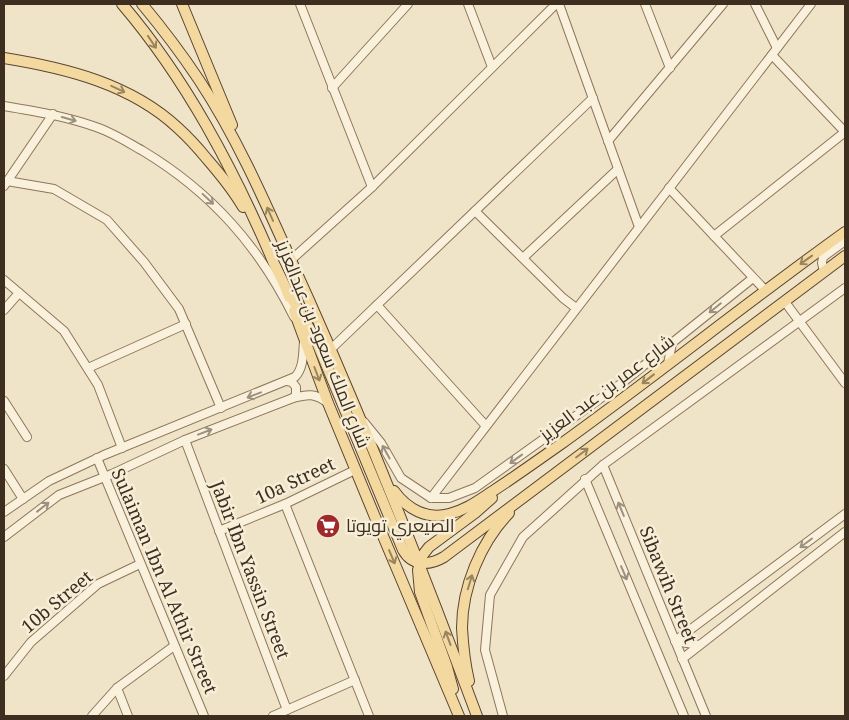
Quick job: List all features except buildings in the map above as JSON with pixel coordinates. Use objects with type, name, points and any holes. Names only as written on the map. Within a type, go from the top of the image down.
[{"type":"main road","name":"شارع الملك سعود بن عبدالعزيز","points":[[122,4],[143,29],[185,90],[248,202],[288,292],[328,403],[460,716]]},
{"type":"main road","name":"شارع الملك سعود بن عبدالعزيز","points":[[142,4],[200,81],[222,118],[257,186],[331,348],[420,563],[476,716]]},
{"type":"main road","points":[[183,4],[257,186]]},
{"type":"main road","points":[[4,58],[42,64],[77,73],[117,88],[148,105],[177,127],[219,173],[239,200],[272,259]]},
{"type":"main road","name":"شارع عمر بن عبد العزيز","points":[[384,477],[401,501],[410,508],[428,515],[438,516],[462,510],[472,505],[517,476],[611,408],[765,290],[845,232]]},
{"type":"main road","points":[[288,292],[316,340],[403,550],[414,561],[430,564],[444,557],[845,256]]},
{"type":"main road","points":[[460,716],[447,667],[420,592],[417,578],[420,563],[422,556],[429,547],[475,513],[517,476]]},
{"type":"main road","points":[[476,716],[463,643],[462,626],[467,593],[475,568],[490,538],[502,521],[529,493]]},
{"type":"street","points":[[300,4],[372,188]]},
{"type":"street","points":[[332,88],[408,4]]},
{"type":"street","points":[[468,4],[492,67]]},
{"type":"street","points":[[291,260],[372,188],[492,67],[558,4],[639,227]]},
{"type":"street","points":[[645,4],[670,68]]},
{"type":"street","points":[[608,141],[724,4]]},
{"type":"street","points":[[714,236],[845,132],[774,52],[755,4]]},
{"type":"street","points":[[431,498],[811,4]]},
{"type":"street","points":[[331,348],[593,98]]},
{"type":"street","points":[[4,106],[53,114],[94,126],[128,142],[191,183],[220,210],[242,235],[284,296],[298,324]]},
{"type":"street","points":[[53,114],[5,183],[54,189],[107,220],[144,262],[179,309],[221,408]]},
{"type":"street","points":[[523,258],[618,169]]},
{"type":"street","points":[[669,188],[765,290]]},
{"type":"street","points":[[475,211],[563,298],[576,308]]},
{"type":"street","points":[[824,272],[823,258],[845,241]]},
{"type":"street","points":[[356,412],[381,443],[401,478],[431,498],[448,498],[475,488],[622,383],[753,278]]},
{"type":"street","points":[[4,280],[64,331],[98,385],[122,448]]},
{"type":"street","points":[[503,716],[485,650],[490,595],[523,537],[585,479],[603,465],[845,288]]},
{"type":"street","points":[[4,310],[19,293]]},
{"type":"street","points":[[785,302],[845,383]]},
{"type":"street","points":[[377,305],[486,426]]},
{"type":"street","points":[[88,368],[186,324]]},
{"type":"street","points":[[4,512],[49,481],[97,458],[287,382],[299,373],[304,340]]},
{"type":"street","points":[[668,364],[672,343]]},
{"type":"street","points":[[287,382],[292,382],[296,388],[296,395],[293,398]]},
{"type":"street","points":[[4,537],[59,495],[104,477],[184,440],[307,394],[313,394],[328,403]]},
{"type":"street","points":[[4,401],[27,437]]},
{"type":"street","name":"Jabir Ibn Yassin Street","points":[[184,440],[287,710]]},
{"type":"street","name":"Sulaiman Ibn Al Athir Street","points":[[97,458],[204,716]]},
{"type":"street","name":"Sibawih Street","points":[[603,465],[706,716]]},
{"type":"street","points":[[4,469],[22,499]]},
{"type":"street","name":"10a Street","points":[[219,531],[285,504],[356,470]]},
{"type":"street","name":"Sibawih Street","points":[[585,479],[684,716]]},
{"type":"street","points":[[285,504],[369,716]]},
{"type":"street","points":[[675,641],[845,514]]},
{"type":"street","points":[[682,659],[845,532]]},
{"type":"street","name":"10b Street","points":[[4,676],[31,642],[98,584],[140,564]]},
{"type":"street","points":[[675,641],[700,646]]},
{"type":"street","points":[[92,716],[116,688],[174,646]]},
{"type":"street","points":[[273,716],[355,680]]},
{"type":"street","points":[[116,688],[128,716]]},
{"type":"place","name":"الصيعري تويوتا","points":[[328,526]]}]
